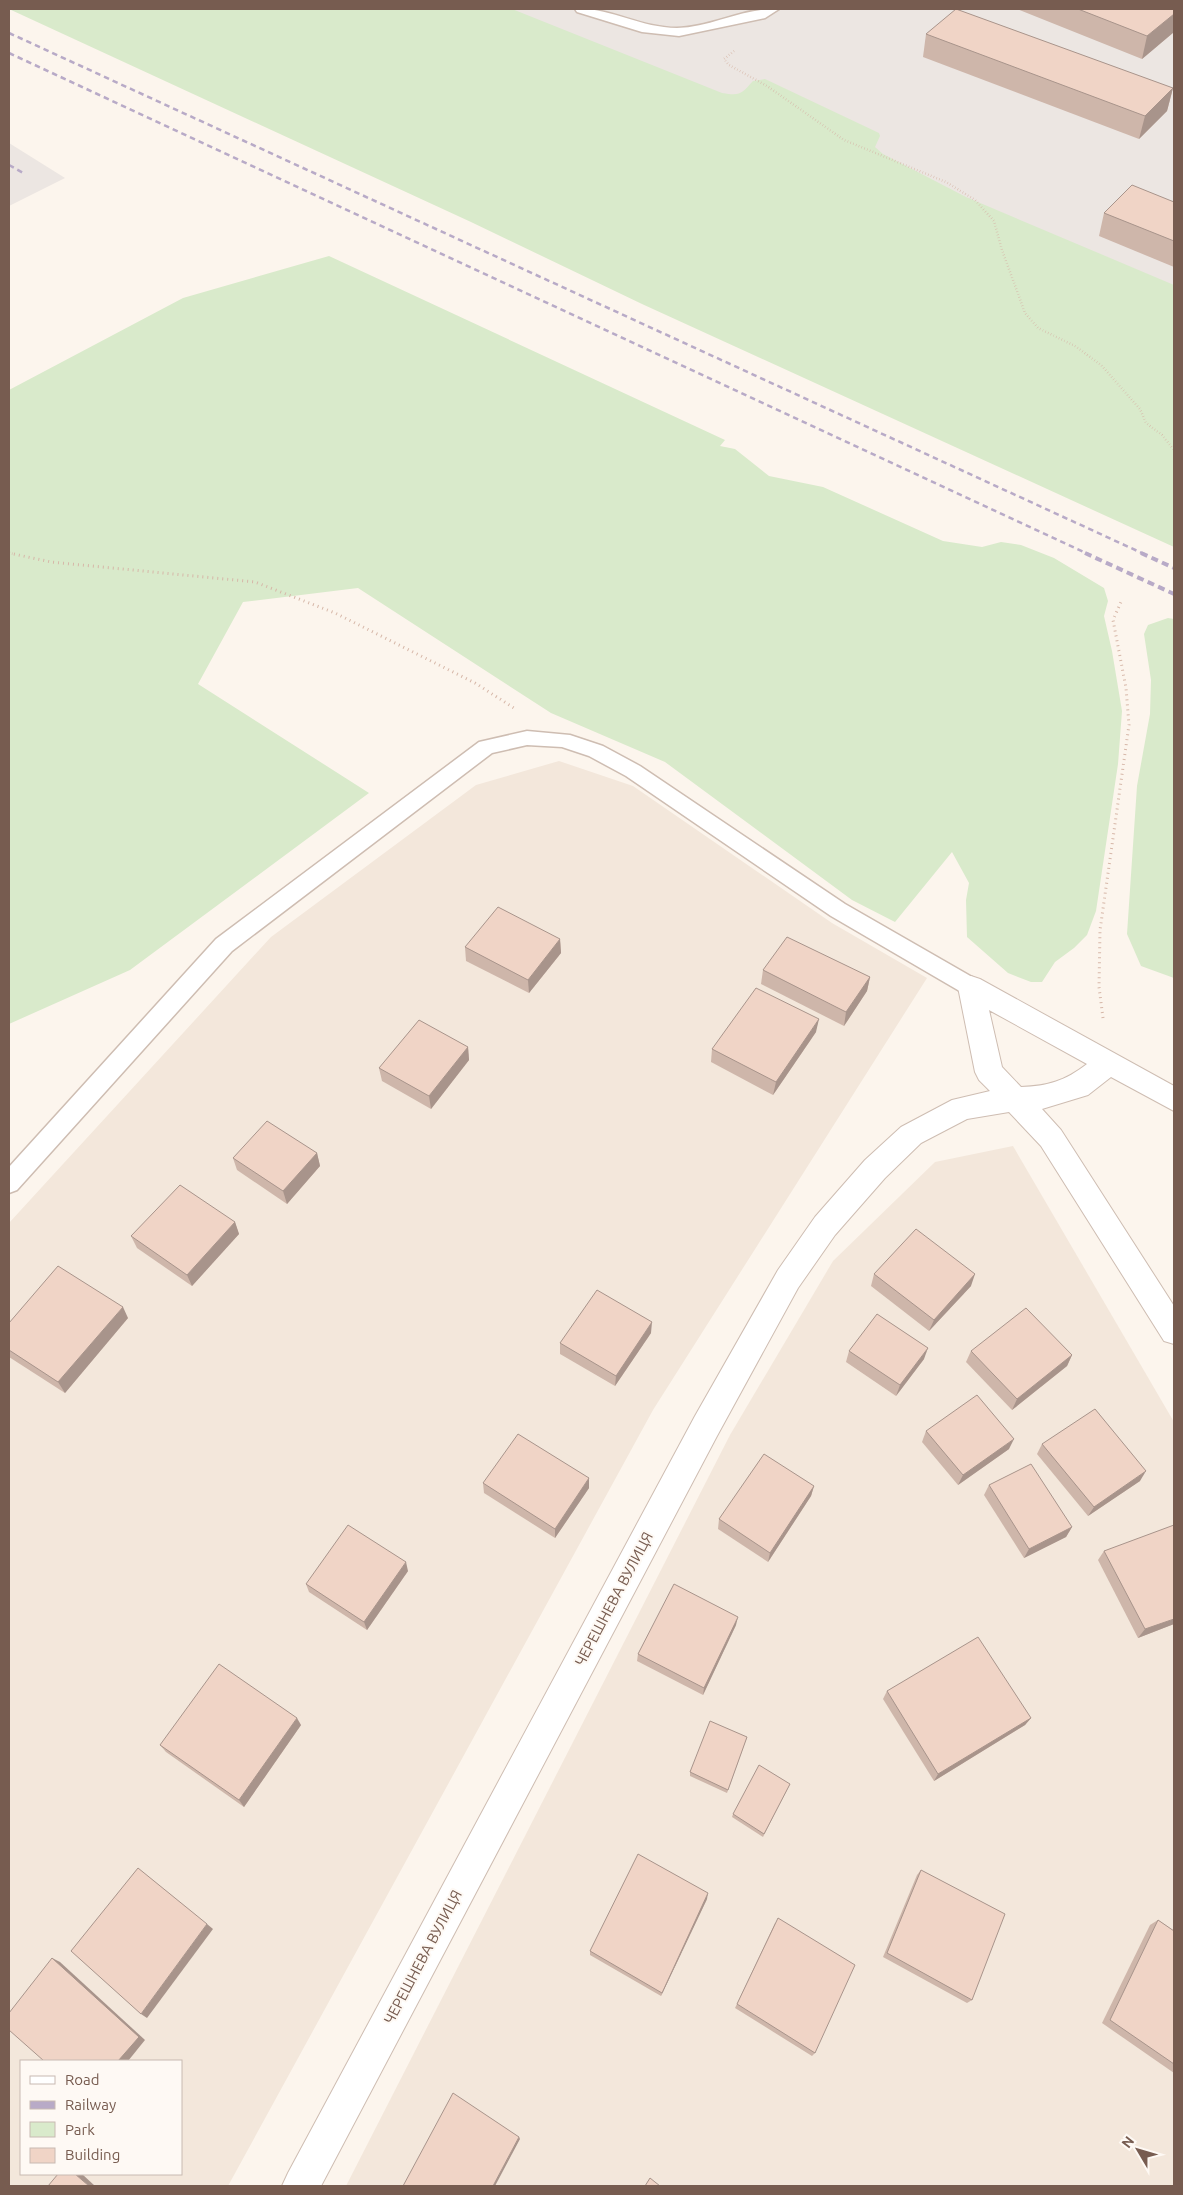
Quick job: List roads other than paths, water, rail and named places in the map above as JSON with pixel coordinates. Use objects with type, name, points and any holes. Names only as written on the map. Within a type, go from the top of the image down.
[{"type":"street","points":[[971,987],[1174,1099]]},
{"type":"street","points":[[971,987],[989,1072],[1051,1138],[1174,1331]]},
{"type":"street","name":"ЧЕРЕШНЕВА ВУЛИЦЯ","points":[[301,2186],[706,1426],[788,1279],[825,1226],[875,1169],[911,1135],[962,1108],[1014,1099],[1040,1098],[1078,1088],[1109,1063]]},
{"type":"lane","points":[[582,9],[606,18],[652,30],[679,32],[704,28],[769,11]]},
{"type":"lane","points":[[9,1183],[224,945],[486,747],[527,738],[563,740],[596,751],[634,770],[838,910],[971,987]]},
{"type":"railway","points":[[9,33],[1144,554]]},
{"type":"railway","points":[[9,53],[1088,554]]},
{"type":"railway","points":[[9,165],[25,174]]},
{"type":"railway","points":[[1085,553],[1174,594]]},
{"type":"railway","points":[[1141,553],[1174,568]]}]
